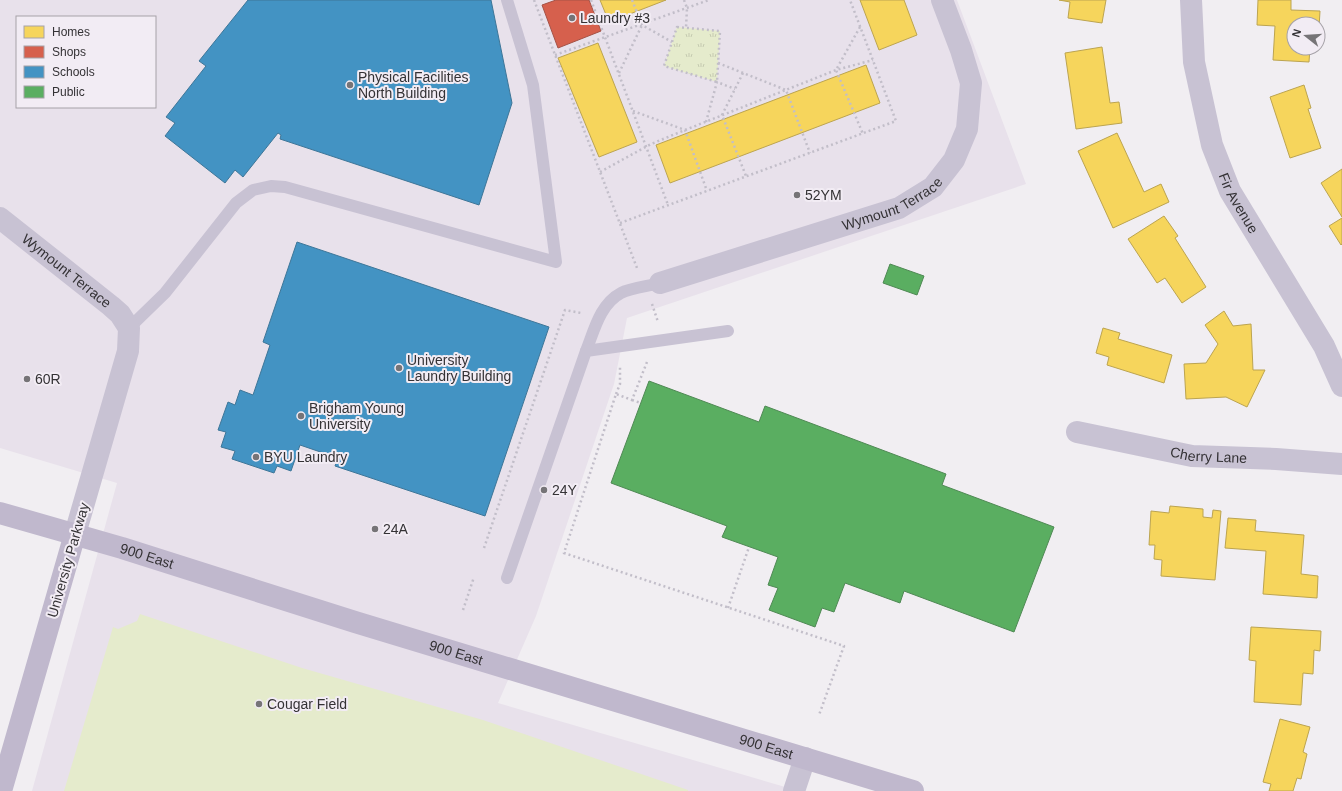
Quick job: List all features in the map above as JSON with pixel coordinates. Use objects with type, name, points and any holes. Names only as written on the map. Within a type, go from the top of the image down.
[{"type":"main road","name":"900 East","points":[[0,513],[75,534],[355,622],[913,791]]},
{"type":"main road","name":"University Parkway","points":[[1,791],[75,534]]},
{"type":"street","name":"Wymount Terrace","points":[[660,283],[899,208],[933,187],[954,160],[967,129],[971,83],[961,50],[942,0]]},
{"type":"street","name":"Fir Avenue","points":[[1191,0],[1194,62],[1212,145],[1230,191],[1324,346],[1342,386]]},
{"type":"street","name":"Wymount Terrace","points":[[0,218],[111,306],[120,314],[129,328]]},
{"type":"street","name":"University Parkway","points":[[75,534],[128,352],[129,328]]},
{"type":"street","name":"Cherry Lane","points":[[1077,432],[1192,456],[1276,459],[1342,464]]},
{"type":"street","points":[[794,791],[805,758]]},
{"type":"lane","points":[[129,328],[165,293],[236,203],[253,190],[271,186],[285,187],[556,262],[532,85],[507,0]]},
{"type":"lane","points":[[507,578],[599,317],[608,304],[621,293],[660,283]]},
{"type":"lane","points":[[586,351],[728,331]]},
{"type":"path","points":[[534,0],[638,271]]},
{"type":"path","points":[[591,0],[668,205]]},
{"type":"path","points":[[632,0],[642,25],[672,42]]},
{"type":"path","points":[[684,0],[687,8],[686,28]]},
{"type":"path","points":[[555,55],[709,0]]},
{"type":"path","points":[[620,223],[896,121],[850,0]]},
{"type":"path","points":[[619,73],[642,25]]},
{"type":"path","points":[[836,70],[860,26]]},
{"type":"path","points":[[706,122],[716,82],[720,31],[677,27],[664,66],[716,82],[735,89]]},
{"type":"path","points":[[600,172],[647,147],[685,130],[836,70],[873,60]]},
{"type":"path","points":[[718,63],[786,90],[810,153]]},
{"type":"path","points":[[836,70],[863,134]]},
{"type":"path","points":[[743,73],[722,115],[746,176]]},
{"type":"path","points":[[633,111],[685,130]]},
{"type":"path","points":[[685,130],[707,191]]},
{"type":"path","points":[[484,548],[566,310],[583,314],[584,312]]},
{"type":"path","points":[[654,310],[656,317]]},
{"type":"path","points":[[632,400],[648,360]]},
{"type":"path","points":[[620,366],[620,384],[564,553],[844,646],[818,715]]},
{"type":"path","points":[[616,394],[641,403]]},
{"type":"path","points":[[728,608],[749,547]]},
{"type":"path","points":[[464,610],[474,577]]},
{"type":"shaded area","name":"Brigham Young University","points":[[0,0],[957,0],[1026,184],[627,318],[614,384],[536,616],[498,703],[799,791],[32,791],[117,483],[0,448]]},
{"type":"green space","points":[[677,27],[720,31],[717,82],[664,66]]},
{"type":"green space","name":"Cougar Field","points":[[140,614],[302,668],[483,720],[688,791],[64,791],[113,627],[118,629],[137,621]]},
{"type":"building: Homes","points":[[600,0],[666,0],[609,22]]},
{"type":"building: Homes","points":[[860,0],[904,0],[917,35],[879,50]]},
{"type":"building: Homes","points":[[1059,0],[1106,0],[1102,23],[1068,18],[1070,2]]},
{"type":"building: Homes","points":[[1258,0],[1291,0],[1291,10],[1320,11],[1320,16],[1286,16],[1286,56],[1309,56],[1309,62],[1273,60],[1275,26],[1257,25]]},
{"type":"building: Homes","points":[[598,43],[637,142],[599,157],[558,58]]},
{"type":"building: Homes","points":[[1102,47],[1110,103],[1119,102],[1122,123],[1076,129],[1065,53]]},
{"type":"building: Homes","points":[[866,65],[880,103],[670,183],[656,145]]},
{"type":"building: Homes","points":[[1304,85],[1311,108],[1308,109],[1321,148],[1290,158],[1270,97]]},
{"type":"building: Homes","points":[[1117,133],[1144,192],[1161,184],[1169,202],[1113,228],[1078,151]]},
{"type":"building: Homes","points":[[1342,169],[1342,217],[1321,183]]},
{"type":"building: Homes","points":[[1164,216],[1178,236],[1175,238],[1206,287],[1182,303],[1165,278],[1157,283],[1128,239]]},
{"type":"building: Homes","points":[[1342,218],[1342,244],[1341,245],[1329,226]]},
{"type":"building: Homes","points":[[1224,311],[1233,326],[1251,324],[1253,370],[1265,370],[1247,407],[1226,397],[1186,399],[1184,364],[1206,363],[1218,344],[1205,325]]},
{"type":"building: Homes","points":[[1103,328],[1120,333],[1118,339],[1172,355],[1164,383],[1107,365],[1109,357],[1096,353]]},
{"type":"building: Homes","points":[[1170,506],[1203,509],[1203,517],[1212,518],[1213,510],[1221,511],[1215,580],[1161,576],[1162,560],[1154,559],[1155,545],[1149,545],[1151,511],[1169,513]]},
{"type":"building: Homes","points":[[1228,518],[1256,520],[1255,531],[1304,535],[1301,574],[1318,576],[1317,598],[1263,594],[1266,551],[1225,548]]},
{"type":"building: Homes","points":[[1251,627],[1321,631],[1320,651],[1314,650],[1313,674],[1303,673],[1301,705],[1254,702],[1256,661],[1249,660]]},
{"type":"building: Homes","points":[[1280,719],[1310,727],[1303,752],[1307,754],[1301,779],[1297,778],[1293,791],[1269,791],[1271,784],[1263,782]]},
{"type":"building: Shops","name":"Laundry #3","points":[[556,0],[589,0],[601,31],[558,48],[542,5]]},
{"type":"building: Schools","name":"Physical Facilities North Building","points":[[248,0],[491,0],[512,103],[479,205],[280,139],[281,135],[278,133],[243,177],[235,170],[225,183],[165,136],[175,123],[166,117],[206,66],[199,61]]},
{"type":"building: Schools","name":"University Laundry Building","points":[[297,242],[549,327],[485,516],[335,466],[338,458],[300,445],[291,471],[277,466],[274,473],[232,459],[235,451],[221,447],[226,432],[218,430],[228,402],[235,405],[240,390],[253,395],[270,345],[263,342]]},
{"type":"building: Public","points":[[890,264],[924,276],[917,295],[883,283]]},
{"type":"building: Public","points":[[649,381],[759,422],[765,406],[946,474],[942,485],[1054,527],[1014,632],[904,591],[900,603],[845,583],[834,612],[822,608],[815,627],[769,610],[778,588],[768,585],[778,557],[722,537],[727,526],[611,483]]},
{"type":"place","name":"Laundry #3","points":[[572,18]]},
{"type":"place","name":"Physical Facilities North Building","points":[[350,85]]},
{"type":"place","name":"52YM","points":[[797,195]]},
{"type":"place","name":"University Laundry Building","points":[[399,368]]},
{"type":"place","name":"60R","points":[[27,379]]},
{"type":"place","name":"Brigham Young University","points":[[301,416]]},
{"type":"place","name":"BYU Laundry","points":[[256,457]]},
{"type":"place","name":"24Y","points":[[544,490]]},
{"type":"place","name":"24A","points":[[375,529]]},
{"type":"place","name":"Cougar Field","points":[[259,704]]}]
